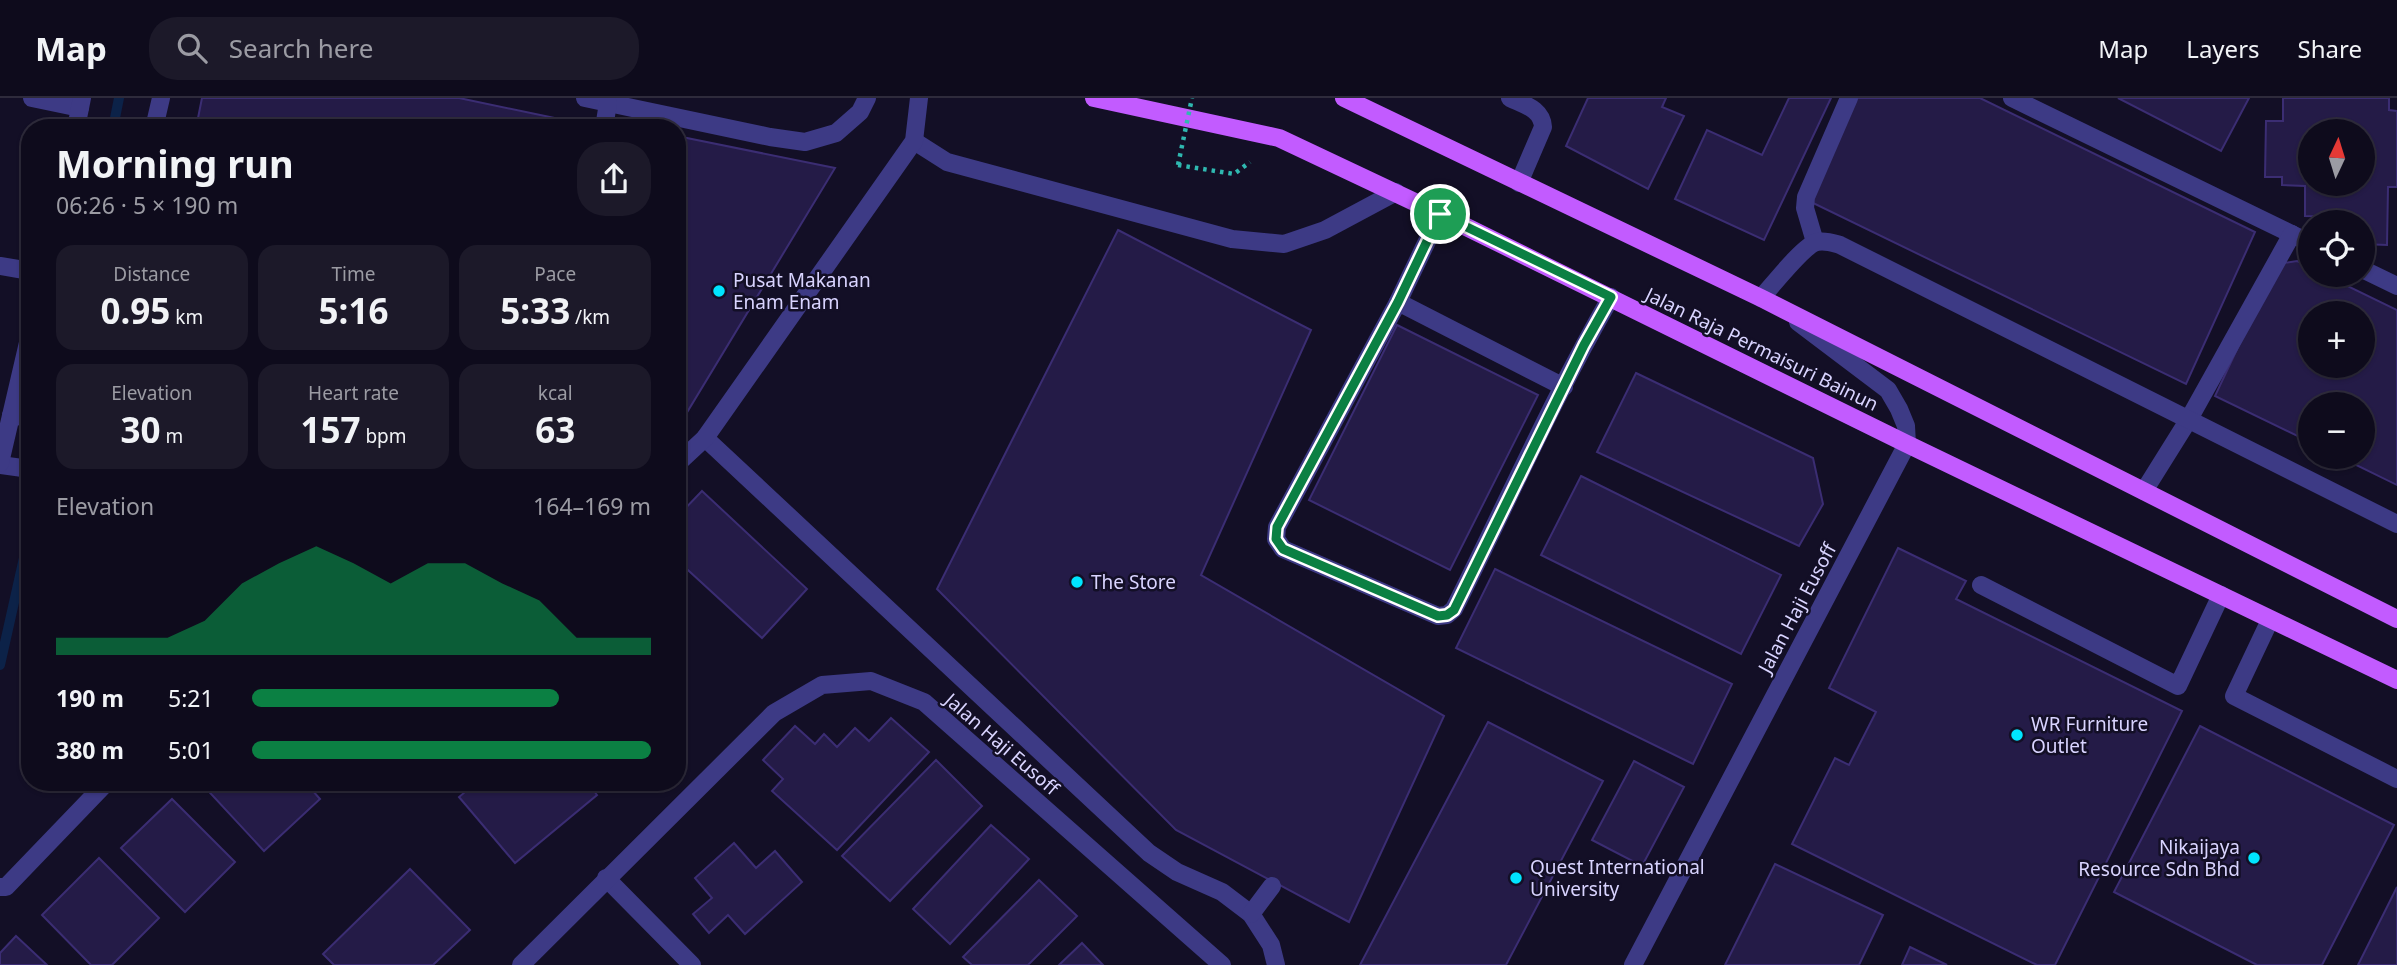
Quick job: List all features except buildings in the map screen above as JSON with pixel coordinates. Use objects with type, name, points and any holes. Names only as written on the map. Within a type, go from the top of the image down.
[{"type":"main road","name":"Jalan Raja Permaisuri Bainun","points":[[1094,98],[1279,138],[1396,192],[1907,444],[2397,680]]},
{"type":"main road","points":[[1349,99],[1761,298],[2397,619]]},
{"type":"street","points":[[32,98],[81,103]]},
{"type":"street","points":[[156,119],[161,98]]},
{"type":"street","points":[[585,98],[684,119]]},
{"type":"street","points":[[686,119],[805,142],[836,133],[860,112],[867,98]]},
{"type":"street","points":[[686,456],[705,438],[914,141],[919,98]]},
{"type":"street","points":[[1510,98],[1537,111],[1542,117],[1543,127],[1519,183]]},
{"type":"street","points":[[1815,242],[1805,208],[1805,197],[1849,98]]},
{"type":"street","points":[[2012,98],[2298,237]]},
{"type":"street","points":[[605,119],[607,103]]},
{"type":"street","points":[[914,141],[947,162],[1232,239],[1284,244],[1325,230],[1396,192]]},
{"type":"street","points":[[1440,214],[1398,302],[1277,527],[1276,539],[1283,549],[1438,616],[1447,615],[1454,610],[1584,345],[1611,297]]},
{"type":"street","points":[[2144,491],[2189,419],[2292,234]]},
{"type":"street","points":[[1761,298],[1815,242],[1840,245],[2397,524]]},
{"type":"street","points":[[0,266],[21,270]]},
{"type":"street","points":[[2375,275],[2397,286]]},
{"type":"street","points":[[1398,302],[1564,387]]},
{"type":"street","points":[[1778,307],[1888,390],[1906,426],[1907,444]]},
{"type":"street","points":[[21,372],[0,464],[21,468]]},
{"type":"street","points":[[11,415],[21,417]]},
{"type":"street","points":[[705,438],[1149,853],[1177,872],[1222,892],[1251,914],[1271,946],[1276,965]]},
{"type":"street","name":"Jalan Haji Eusoff","points":[[1633,965],[1907,444]]},
{"type":"street","points":[[1982,585],[2178,686],[2221,595]]},
{"type":"street","points":[[2270,620],[2234,696],[2397,779]]},
{"type":"street","name":"Jalan Haji Eusoff","points":[[521,965],[774,713],[822,685],[871,681],[924,702],[1222,965]]},
{"type":"street","points":[[0,887],[6,887],[98,791]]},
{"type":"street","points":[[606,878],[692,965]]},
{"type":"street","points":[[1251,914],[1272,886]]},
{"type":"path","points":[[1192,98],[1178,165],[1234,174]]},
{"type":"waterway","points":[[115,119],[119,98]]},
{"type":"waterway","points":[[0,665],[21,571]]},
{"type":"place","name":"Pusat Makanan Enam Enam","points":[[719,291]]},
{"type":"place","name":"The Store","points":[[1077,582]]},
{"type":"place","name":"WR Furniture Outlet","points":[[2017,735]]},
{"type":"place","name":"Nikaijaya Resource Sdn Bhd","points":[[2254,858]]},
{"type":"place","name":"Quest International University","points":[[1516,878]]},
{"type":"route","points":[[1440,214],[1611,297],[1584,345],[1454,610],[1447,615],[1438,616],[1283,549],[1276,539],[1277,527],[1398,302],[1440,214]]}]
